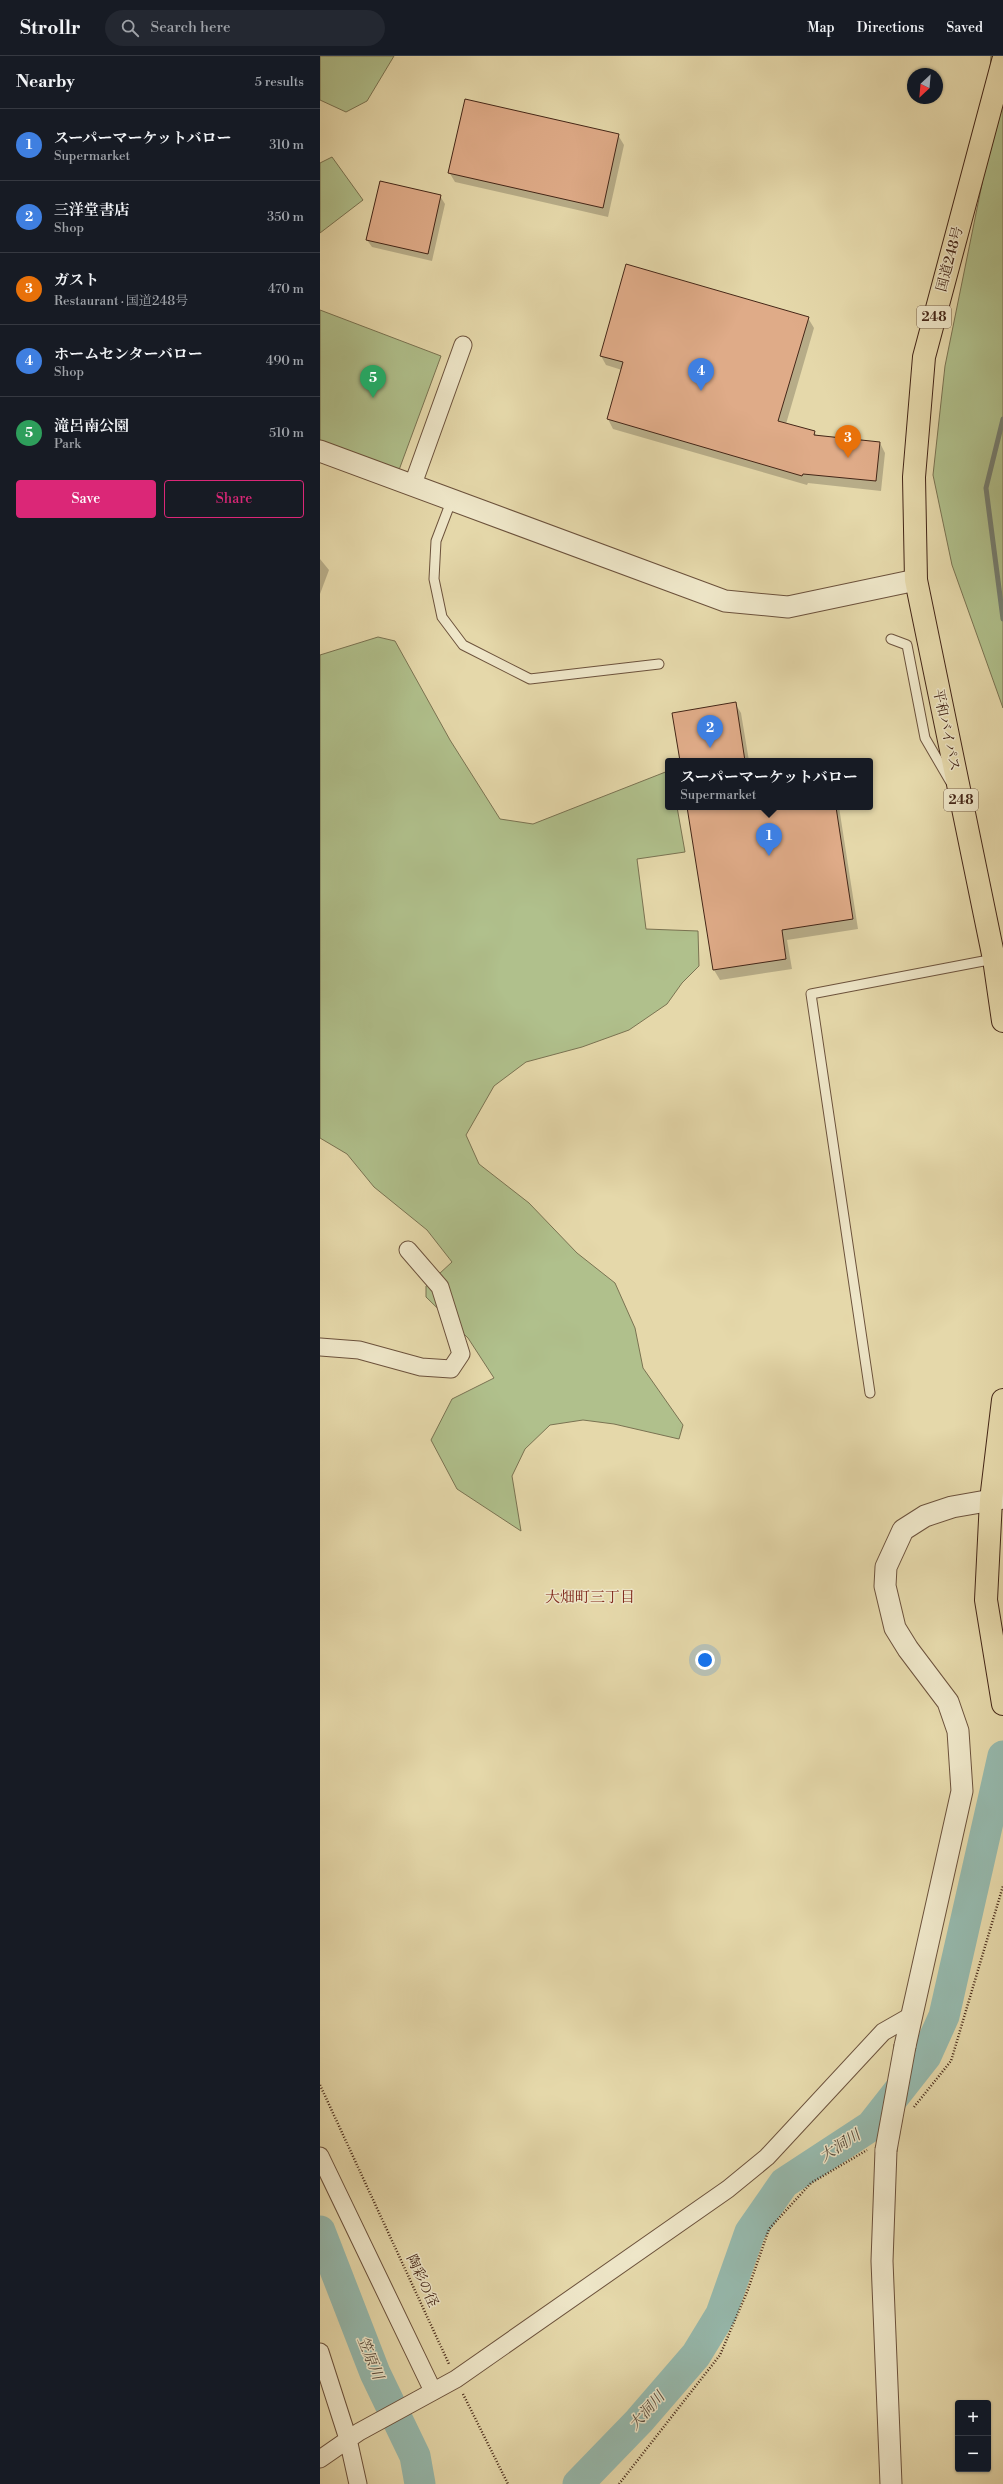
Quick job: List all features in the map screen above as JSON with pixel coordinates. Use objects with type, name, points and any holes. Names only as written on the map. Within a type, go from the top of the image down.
[{"type":"highway","name":"国道248号","points":[[916,580],[914,477],[924,356],[1003,61]]},
{"type":"highway","name":"平和バイパス","points":[[916,580],[994,959],[1003,1021]]},
{"type":"highway","points":[[1003,1400],[997,1499],[986,1600],[1003,1704]]},
{"type":"street","points":[[413,484],[463,345]]},
{"type":"street","points":[[320,451],[413,484],[725,601],[788,607],[916,580]]},
{"type":"street","points":[[320,1347],[359,1350],[421,1367],[451,1369],[461,1354],[440,1287],[408,1250]]},
{"type":"street","points":[[891,2484],[882,2261],[880,2147],[962,1791],[958,1731],[948,1702],[908,1649],[895,1628],[885,1586],[886,1568],[904,1530],[925,1516],[952,1507],[997,1499]]},
{"type":"street","points":[[320,2459],[354,2435],[456,2378],[728,2189],[767,2157],[883,2032],[911,2016]]},
{"type":"street","points":[[320,2156],[433,2391]]},
{"type":"street","points":[[320,2352],[354,2435],[358,2484]]},
{"type":"lane","points":[[452,499],[436,541],[434,579],[442,617],[463,645],[530,679],[659,664]]},
{"type":"lane","points":[[891,639],[907,645],[925,738],[961,799]]},
{"type":"lane","points":[[870,1393],[811,994],[994,959]]},
{"type":"path","points":[[912,2109],[951,2060],[1003,1886]]},
{"type":"path","name":"陶彩の径","points":[[320,2085],[456,2378],[508,2484]]},
{"type":"path","points":[[619,2484],[720,2355],[748,2292],[769,2229],[811,2183],[880,2147]]},
{"type":"green space","points":[[320,56],[394,56],[367,101],[346,112],[320,100]]},
{"type":"green space","points":[[991,56],[1003,56],[1003,708],[952,565],[933,475],[945,366],[982,184]]},
{"type":"green space","points":[[332,157],[363,200],[320,233],[320,163]]},
{"type":"green space","points":[[320,310],[441,356],[399,470],[320,440]]},
{"type":"green space","points":[[378,637],[395,641],[450,740],[500,819],[533,824],[665,772],[665,810],[678,810],[685,852],[637,859],[646,929],[698,931],[699,966],[682,983],[667,1004],[629,1030],[582,1047],[526,1062],[494,1086],[466,1135],[479,1164],[529,1203],[577,1253],[615,1283],[635,1328],[643,1368],[683,1425],[679,1439],[614,1424],[583,1420],[550,1425],[525,1449],[512,1476],[521,1531],[457,1489],[431,1440],[452,1399],[494,1378],[468,1338],[426,1297],[426,1286],[452,1262],[427,1230],[374,1187],[347,1154],[320,1138],[320,655]]},
{"type":"building","points":[[465,99],[619,134],[603,208],[448,173]]},
{"type":"building","points":[[380,181],[441,195],[428,254],[366,240]]},
{"type":"building","points":[[626,264],[809,317],[778,421],[815,431],[814,435],[880,442],[876,481],[803,474],[802,476],[607,419],[623,362],[600,356]]},
{"type":"building","points":[[736,702],[745,758],[680,758],[672,713]]},
{"type":"building","points":[[687,810],[836,810],[853,919],[782,930],[786,959],[713,970]]},
{"type":"waterway","points":[[1003,419],[986,488],[1003,619]]},
{"type":"waterway","name":"大洞川","points":[[578,2484],[639,2421],[696,2355],[721,2314],[750,2232],[784,2183],[871,2126],[926,2056],[944,2016],[1003,1756]]},
{"type":"waterway","name":"笠原川","points":[[320,2231],[375,2373],[415,2456],[420,2484]]},
{"type":"place","name":"ホームセンターバロー","points":[[701,391]]},
{"type":"place","name":"滝呂南公園","points":[[373,398]]},
{"type":"place","name":"ガスト","points":[[848,458]]},
{"type":"place","name":"三洋堂書店","points":[[710,748]]},
{"type":"place","name":"スーパーマーケットバロー","points":[[769,856]]},
{"type":"district","name":"大畑町三丁目","points":[[590,1597]]}]
